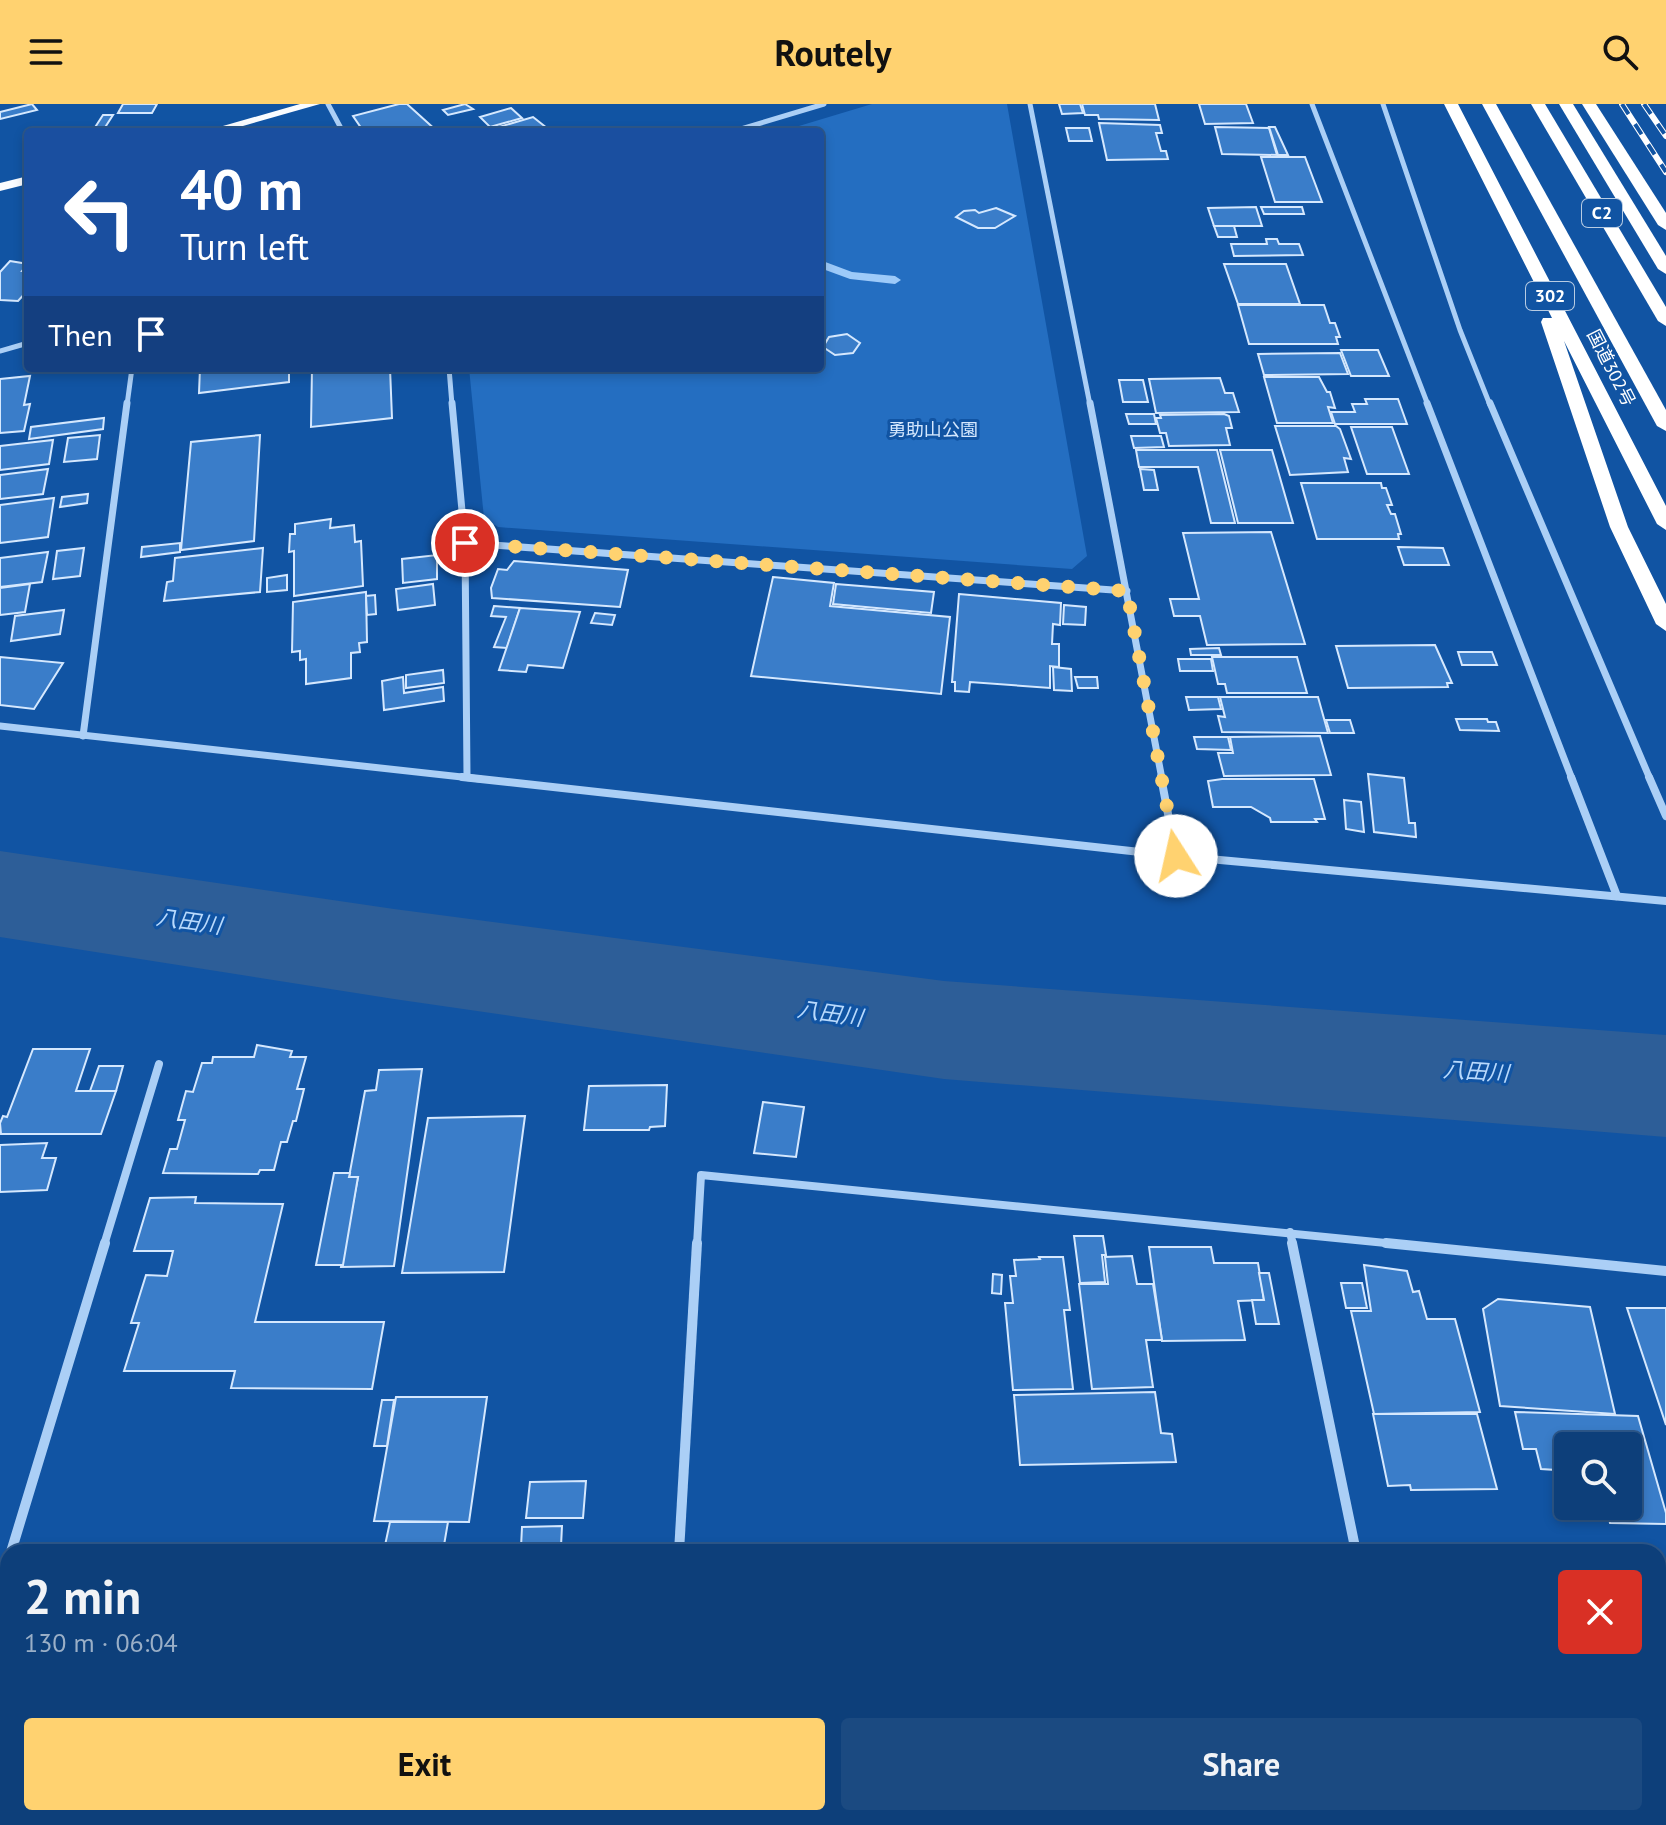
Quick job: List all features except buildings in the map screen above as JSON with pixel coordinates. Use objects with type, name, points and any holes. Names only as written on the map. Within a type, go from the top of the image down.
[{"type":"highway","name":"国道302号","points":[[1451,104],[1666,524]]},
{"type":"highway","name":"C2","points":[[1489,104],[1666,426]]},
{"type":"highway","name":"C2","points":[[1538,104],[1666,321]]},
{"type":"highway","points":[[1566,104],[1666,269]]},
{"type":"highway","points":[[1589,104],[1666,225]]},
{"type":"highway","points":[[1520,236],[1619,527],[1666,624]]},
{"type":"main road","points":[[223,128],[314,104]]},
{"type":"main road","points":[[0,187],[24,181]]},
{"type":"street","points":[[328,104],[341,128]]},
{"type":"street","points":[[744,128],[824,104]]},
{"type":"street","points":[[1030,104],[1127,591],[1176,856]]},
{"type":"street","points":[[1312,104],[1617,896]]},
{"type":"street","points":[[1383,104],[1455,315],[1527,495],[1666,816]]},
{"type":"street","points":[[0,351],[24,344]]},
{"type":"street","points":[[83,736],[131,372]]},
{"type":"street","points":[[449,372],[465,543],[467,776]]},
{"type":"street","points":[[465,543],[1127,591]]},
{"type":"street","points":[[0,726],[1176,856],[1666,901]]},
{"type":"street","points":[[13,1544],[159,1064]]},
{"type":"street","points":[[679,1544],[701,1175],[1666,1271]]},
{"type":"street","points":[[1290,1232],[1354,1544]]},
{"type":"green space","name":"勇助山公園","points":[[872,104],[1007,104],[1087,556],[1072,569],[498,527],[484,518],[469,372],[824,372],[824,128],[792,128]]},
{"type":"waterway","points":[[824,265],[850,275],[895,280]]},
{"type":"waterway","name":"八田川","points":[[0,894],[394,954],[944,1030],[1666,1086]]},
{"type":"railway","points":[[1622,104],[1666,172]]},
{"type":"railway","points":[[1644,104],[1666,136]]},
{"type":"route","points":[[465,543],[1127,591],[1176,856]]}]
